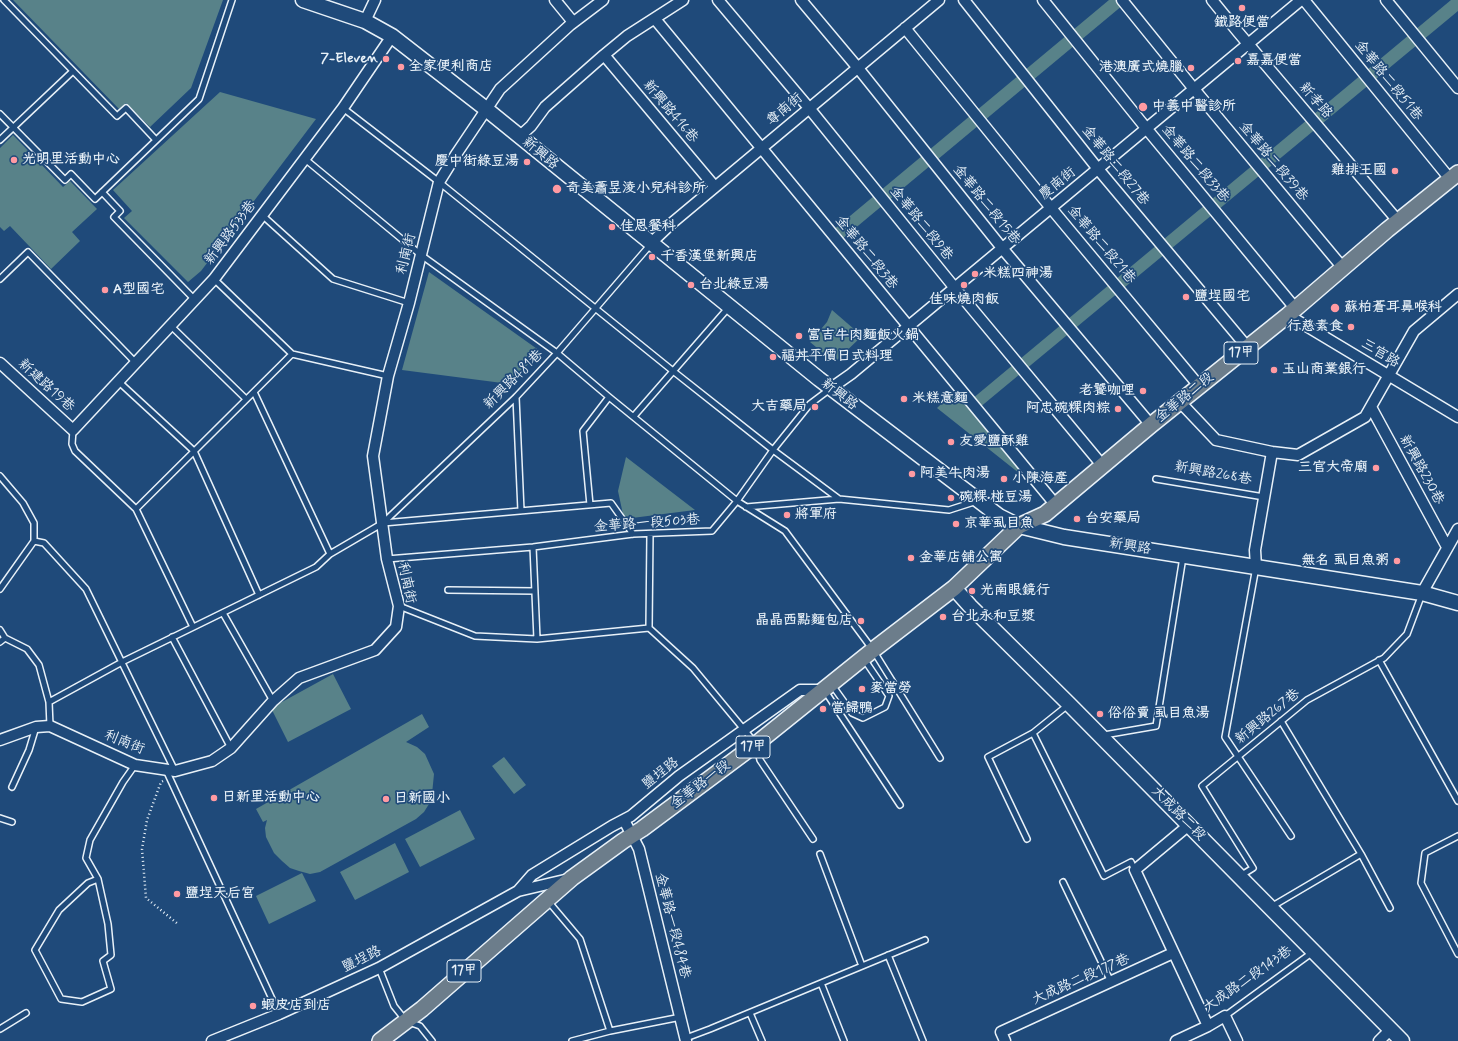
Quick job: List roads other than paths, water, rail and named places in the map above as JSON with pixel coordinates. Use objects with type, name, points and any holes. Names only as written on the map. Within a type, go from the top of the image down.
[{"type":"main road","name":"金華路二段","points":[[1019,526],[1045,514],[1102,465],[1248,348],[1398,221],[1454,176]]},
{"type":"main road","name":"金華路一段","points":[[380,1041],[406,1021],[572,878],[756,744],[868,654],[954,588],[1019,526]]},
{"type":"street","name":"新興路","points":[[303,0],[365,21],[392,36],[831,388],[999,516],[1019,526],[1064,537],[1422,593],[1458,603]]},
{"type":"street","points":[[365,21],[375,0]]},
{"type":"street","points":[[555,0],[574,22]]},
{"type":"street","name":"利南街","points":[[50,726],[135,765],[170,773],[212,761],[230,748],[273,701],[299,678],[375,650],[396,627],[399,606],[387,558],[373,456],[388,376],[409,303],[439,182],[500,89],[574,22],[603,0]]},
{"type":"street","points":[[519,137],[531,126],[546,107],[604,55],[627,36],[683,0]]},
{"type":"street","name":"金華路二段9巷","points":[[718,0],[809,108],[954,287],[1102,465]]},
{"type":"street","name":"金華路二段15巷","points":[[801,0],[858,68],[1002,248],[1151,426]]},
{"type":"street","name":"尊南街","points":[[651,243],[672,223],[939,0]]},
{"type":"street","name":"金華路二段27巷","points":[[964,0],[1098,169],[1248,348]]},
{"type":"street","name":"金華路二段33巷","points":[[1044,0],[1291,311]]},
{"type":"street","name":"金華路二段39巷","points":[[1122,0],[1194,90],[1343,268]]},
{"type":"street","name":"新孝路","points":[[1212,0],[1398,221]]},
{"type":"street","name":"慶南街","points":[[831,388],[851,374],[1146,128],[1194,90],[1248,43],[1302,0]]},
{"type":"street","name":"金華路二段51巷","points":[[1302,0],[1454,176]]},
{"type":"street","points":[[1386,0],[1458,88]]},
{"type":"street","name":"金華路二段3巷","points":[[655,19],[1056,504]]},
{"type":"street","name":"金華路二段21巷","points":[[905,28],[1051,208],[1200,387]]},
{"type":"street","name":"新興路533巷","points":[[73,430],[214,279],[343,108],[392,36]]},
{"type":"street","name":"新興路416巷","points":[[604,55],[715,187]]},
{"type":"street","points":[[1180,402],[1216,440],[1272,452],[1298,455],[1365,417],[1414,331],[1458,294]]},
{"type":"street","name":"三官路","points":[[1291,311],[1388,375],[1458,417]]},
{"type":"street","name":"新建路19巷","points":[[0,363],[73,430]]},
{"type":"street","name":"新興路230巷","points":[[1371,407],[1447,547]]},
{"type":"street","name":"新興路268巷","points":[[1256,567],[1255,550],[1272,452]]},
{"type":"street","points":[[1422,593],[1458,529]]},
{"type":"street","name":"大成路二段","points":[[954,588],[970,606],[1101,736],[1402,1041]]},
{"type":"street","name":"鹽埕路","points":[[518,891],[532,875],[624,820],[684,773],[800,690],[828,687]]},
{"type":"street","points":[[0,740],[36,728],[50,726]]},
{"type":"street","name":"金華路一段484巷","points":[[624,820],[639,849],[686,1039]]},
{"type":"street","points":[[1189,825],[1135,870],[1208,1026]]},
{"type":"street","name":"鹽埕路","points":[[212,1041],[279,1014],[379,968],[518,891],[572,878]]},
{"type":"street","name":"大成路二段177巷","points":[[1003,1036],[1173,953]]},
{"type":"street","points":[[1225,1016],[1237,1041]]},
{"type":"street","name":"大成路二段143巷","points":[[1176,1041],[1225,1016]]},
{"type":"street","points":[[1379,1041],[1391,1029]]},
{"type":"lane","points":[[4,0],[118,116],[126,108],[156,140]]},
{"type":"lane","points":[[0,114],[65,180],[71,174],[95,199],[199,100],[232,0]]},
{"type":"lane","points":[[0,140],[73,71]]},
{"type":"lane","points":[[343,108],[439,182],[773,450],[839,499]]},
{"type":"lane","points":[[304,159],[421,255],[557,353],[737,501],[785,530],[940,758]]},
{"type":"lane","points":[[102,192],[120,211],[114,217],[195,300]]},
{"type":"lane","points":[[262,215],[333,279],[409,303]]},
{"type":"lane","name":"新興路481巷","points":[[383,523],[516,397],[596,309],[651,243]]},
{"type":"lane","points":[[0,279],[28,252],[136,363]]},
{"type":"lane","points":[[214,279],[292,354],[388,376]]},
{"type":"lane","points":[[634,416],[730,306]]},
{"type":"lane","points":[[170,326],[246,399]]},
{"type":"lane","points":[[136,509],[292,354]]},
{"type":"lane","points":[[119,382],[194,451],[260,595]]},
{"type":"lane","name":"金華路一段503巷","points":[[387,558],[533,547],[633,534],[712,531],[737,501],[773,450],[810,404],[831,388]]},
{"type":"lane","points":[[254,392],[330,554]]},
{"type":"lane","points":[[516,397],[521,511]]},
{"type":"lane","points":[[590,505],[583,431],[609,397]]},
{"type":"lane","points":[[73,430],[72,444],[75,451],[136,509],[193,627]]},
{"type":"lane","points":[[0,476],[23,503],[34,523],[34,541],[0,589]]},
{"type":"lane","name":"新興路268巷","points":[[1156,479],[1264,497]]},
{"type":"lane","points":[[746,507],[839,499],[949,510],[977,500]]},
{"type":"lane","points":[[49,702],[122,662],[316,567],[330,554],[383,523],[611,504],[633,534]]},
{"type":"lane","points":[[650,534],[650,628],[693,668],[756,744],[760,760],[813,839]]},
{"type":"lane","points":[[34,541],[44,543],[86,589],[122,662],[170,773],[279,1014]]},
{"type":"lane","points":[[533,547],[537,639]]},
{"type":"lane","points":[[1101,736],[1156,726],[1183,555]]},
{"type":"lane","points":[[1256,567],[1225,737],[1291,836]]},
{"type":"lane","points":[[448,590],[535,591]]},
{"type":"lane","name":"新興路267巷","points":[[1239,876],[1253,868],[1202,786],[1307,700],[1384,658],[1407,634],[1422,593]]},
{"type":"lane","points":[[399,606],[475,636],[537,639],[650,628]]},
{"type":"lane","points":[[223,613],[273,701]]},
{"type":"lane","points":[[0,630],[5,638],[27,649],[39,665],[49,702],[50,726]]},
{"type":"lane","points":[[172,637],[230,748]]},
{"type":"lane","points":[[0,642],[5,638]]},
{"type":"lane","points":[[828,687],[852,713],[863,718],[885,707],[889,696],[868,654]]},
{"type":"lane","points":[[1379,660],[1458,801]]},
{"type":"lane","points":[[828,687],[900,805]]},
{"type":"lane","points":[[1027,839],[988,757],[1033,733],[1069,704]]},
{"type":"lane","points":[[1281,721],[1361,854],[1390,908]]},
{"type":"lane","points":[[12,787],[29,750],[36,728]]},
{"type":"lane","points":[[1033,733],[1104,876],[1131,862],[1135,870]]},
{"type":"lane","points":[[98,879],[88,883],[59,910],[35,950],[61,999],[82,1002],[111,988],[103,960],[111,955],[108,924],[98,879],[86,858],[90,840],[115,795],[135,765]]},
{"type":"lane","points":[[0,818],[12,822]]},
{"type":"lane","points":[[1458,836],[1425,853],[1421,883],[1458,954]]},
{"type":"lane","points":[[820,854],[862,966]]},
{"type":"lane","points":[[1270,907],[1361,854]]},
{"type":"lane","points":[[1063,882],[1111,982]]},
{"type":"lane","points":[[547,899],[580,939],[610,1031]]},
{"type":"lane","points":[[686,1039],[925,940]]},
{"type":"lane","name":"大成路二段143巷","points":[[1225,1016],[1314,951]]},
{"type":"lane","points":[[888,955],[924,1041]]},
{"type":"lane","points":[[379,968],[394,1006],[406,1021],[420,1026],[432,1041]]},
{"type":"lane","points":[[821,983],[844,1041]]},
{"type":"lane","points":[[0,1028],[26,1013]]},
{"type":"lane","points":[[750,1013],[762,1041]]},
{"type":"lane","points":[[572,1041],[610,1031],[681,1017]]},
{"type":"place","name":"鐵路便當","points":[[1242,8]]},
{"type":"place","name":"7-Eleven","points":[[386,59]]},
{"type":"place","name":"嘉嘉便當","points":[[1238,61]]},
{"type":"place","name":"全家便利商店","points":[[401,67]]},
{"type":"place","name":"港澳廣式燒臘","points":[[1191,68]]},
{"type":"place","name":"中義中醫診所","points":[[1143,107]]},
{"type":"place","name":"光明里活動中心","points":[[14,160]]},
{"type":"place","name":"慶中街綠豆湯","points":[[527,162]]},
{"type":"place","name":"雞排王國","points":[[1395,171]]},
{"type":"place","name":"奇美蕭昱淩小兒科診所","points":[[557,189]]},
{"type":"place","name":"佳恩餐科","points":[[612,227]]},
{"type":"place","name":"千香漢堡新興店","points":[[652,257]]},
{"type":"place","name":"米糕四神湯","points":[[975,274]]},
{"type":"place","name":"台北綠豆湯","points":[[691,285]]},
{"type":"place","name":"佳味燒肉飯","points":[[964,285]]},
{"type":"place","name":"A型國宅","points":[[105,290]]},
{"type":"place","name":"鹽埕國宅","points":[[1186,297]]},
{"type":"place","name":"蘇柏蒼耳鼻喉科","points":[[1335,308]]},
{"type":"place","name":"行慈素食","points":[[1351,327]]},
{"type":"place","name":"富吉牛肉麵飯火鍋","points":[[799,336]]},
{"type":"place","name":"福丼平價日式料理","points":[[773,357]]},
{"type":"place","name":"玉山商業銀行","points":[[1274,370]]},
{"type":"place","name":"老饕咖哩","points":[[1143,391]]},
{"type":"place","name":"米糕意麵","points":[[904,399]]},
{"type":"place","name":"大吉藥局","points":[[815,407]]},
{"type":"place","name":"阿忠碗粿肉粽","points":[[1118,409]]},
{"type":"place","name":"友愛鹽酥雞","points":[[951,442]]},
{"type":"place","name":"三官大帝廟","points":[[1376,468]]},
{"type":"place","name":"阿美牛肉湯","points":[[912,474]]},
{"type":"place","name":"小陳海產","points":[[1004,479]]},
{"type":"place","name":"碗粿·椪豆湯","points":[[951,498]]},
{"type":"place","name":"將軍府","points":[[787,515]]},
{"type":"place","name":"台安藥局","points":[[1077,519]]},
{"type":"place","name":"京華虱目魚","points":[[956,524]]},
{"type":"place","name":"金華店舖公寓","points":[[911,558]]},
{"type":"place","name":"無名 虱目魚粥","points":[[1397,561]]},
{"type":"place","name":"光南眼鏡行","points":[[972,591]]},
{"type":"place","name":"台北永和豆漿","points":[[943,617]]},
{"type":"place","name":"晶晶西點麵包店","points":[[861,621]]},
{"type":"place","name":"麥當勞","points":[[862,689]]},
{"type":"place","name":"當歸鴨","points":[[823,709]]},
{"type":"place","name":"俗俗賣 虱目魚湯","points":[[1100,714]]},
{"type":"place","name":"日新里活動中心","points":[[214,798]]},
{"type":"place","name":"日新國小","points":[[386,799]]},
{"type":"place","name":"鹽埕天后宮","points":[[177,894]]},
{"type":"place","name":"蝦皮店到店","points":[[253,1006]]}]
